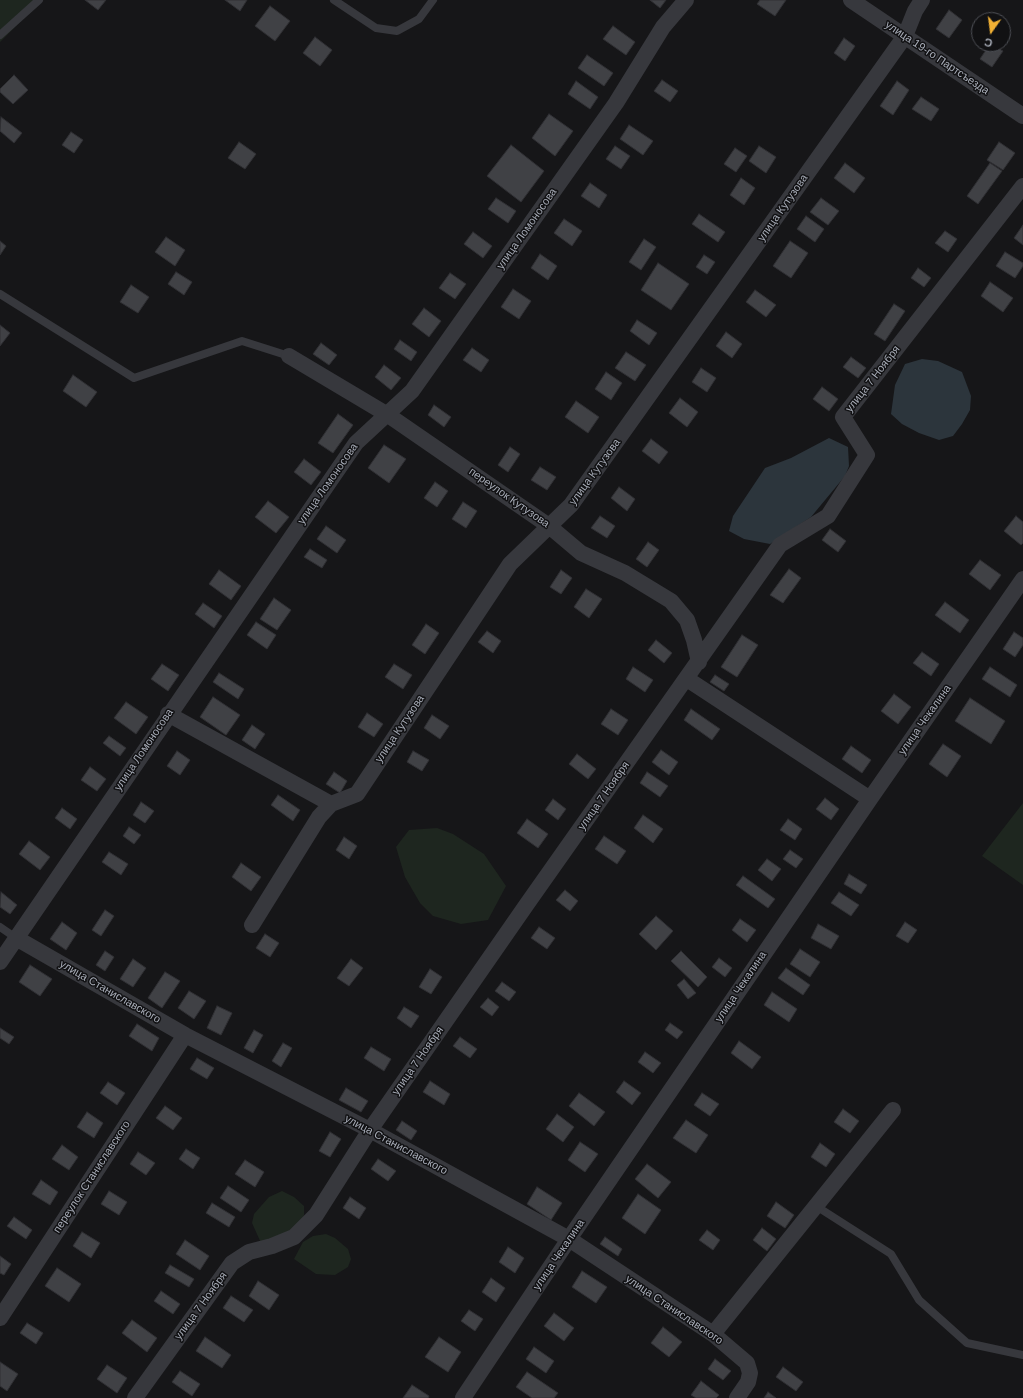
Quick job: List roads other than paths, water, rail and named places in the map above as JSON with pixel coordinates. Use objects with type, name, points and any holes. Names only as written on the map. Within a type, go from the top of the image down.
[{"type":"street","name":"улица Ломоносова","points":[[0,962],[168,714],[356,443],[388,415],[412,391],[616,103],[663,27],[686,0]]},
{"type":"street","name":"улица 19-го Партсъезда","points":[[851,0],[1023,116]]},
{"type":"street","name":"улица Кутузова","points":[[252,925],[319,817],[331,804],[357,794],[510,564],[571,505],[905,36],[915,11],[922,0]]},
{"type":"street","name":"улица 7 Ноября","points":[[136,1398],[232,1263],[249,1252],[272,1246],[294,1237],[316,1215],[370,1130],[780,545],[828,516],[867,455],[843,417],[1023,186]]},
{"type":"street","name":"переулок Кутузова","points":[[289,356],[388,415],[549,526],[581,553],[625,573],[671,601],[687,620],[694,640],[699,662]]},
{"type":"street","name":"улица Чекалина","points":[[463,1398],[569,1239],[1023,578]]},
{"type":"street","points":[[687,679],[870,799]]},
{"type":"street","points":[[168,714],[331,804]]},
{"type":"street","name":"улица Станиславского","points":[[16,938],[185,1035],[370,1130],[569,1239],[713,1334],[746,1363],[750,1372],[748,1382],[737,1398]]},
{"type":"street","name":"переулок Станиславского","points":[[0,1318],[185,1035]]},
{"type":"street","points":[[713,1334],[893,1110]]},
{"type":"lane","points":[[0,35],[39,0]]},
{"type":"lane","points":[[334,0],[376,28],[396,31],[419,19],[433,0]]},
{"type":"lane","points":[[0,294],[134,378],[242,341],[289,356]]},
{"type":"lane","points":[[0,928],[16,938]]},
{"type":"lane","points":[[816,1206],[891,1254],[919,1300],[967,1343],[1023,1355]]}]
